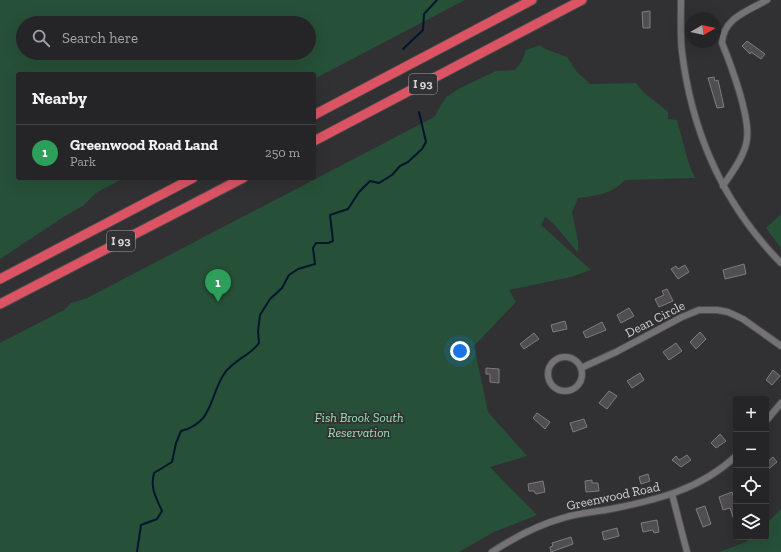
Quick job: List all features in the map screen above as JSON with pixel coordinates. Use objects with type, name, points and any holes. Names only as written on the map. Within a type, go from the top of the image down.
[{"type":"highway","name":"I 93","points":[[316,114],[532,0]]},
{"type":"highway","name":"I 93","points":[[316,140],[582,0]]},
{"type":"highway","name":"I 93","points":[[0,279],[189,180]]},
{"type":"highway","name":"I 93","points":[[0,304],[239,180]]},
{"type":"street","points":[[681,0],[682,50],[687,82],[695,118],[708,155],[724,186],[758,240],[781,263]]},
{"type":"street","points":[[724,186],[743,152],[747,139],[747,131],[737,85],[722,43],[722,36],[724,29],[733,19],[766,0]]},
{"type":"street","name":"Dean Circle","points":[[581,368],[616,352],[682,317],[699,310],[728,312],[758,329],[781,346]]},
{"type":"street","points":[[560,357],[571,358],[577,362],[581,368],[582,376],[580,383],[570,390],[562,391],[555,388],[548,378],[548,371],[551,364],[560,357]]},
{"type":"street","points":[[769,418],[781,403]]},
{"type":"street","name":"Greenwood Road","points":[[492,552],[521,534],[546,523],[577,514],[611,509],[672,494],[696,484],[717,472],[733,459]]},
{"type":"street","points":[[672,494],[687,552]]},
{"type":"green space","points":[[0,0],[465,0],[316,78],[316,72],[16,72],[16,180],[120,180],[96,193],[83,206],[65,216],[0,259]]},
{"type":"green space","name":"Fish Brook South Reservation","points":[[540,45],[545,49],[567,57],[577,72],[590,84],[636,83],[639,88],[668,112],[668,119],[677,120],[689,164],[695,178],[625,180],[620,185],[603,194],[578,198],[572,212],[578,241],[578,252],[558,229],[545,217],[541,225],[591,270],[571,277],[509,290],[516,302],[474,346],[488,412],[527,456],[490,467],[537,515],[494,532],[459,552],[0,552],[0,343],[64,310],[71,303],[87,298],[313,180],[316,180],[316,179],[434,117],[446,97],[460,88],[496,71],[515,70],[522,61],[526,50]]},
{"type":"green space","points":[[781,214],[781,248],[766,228]]},
{"type":"green space","points":[[781,509],[781,552],[719,552],[748,540],[769,540],[769,521]]},
{"type":"building","points":[[650,11],[650,28],[643,28],[642,12]]},
{"type":"building","points":[[747,41],[765,54],[761,59],[751,52],[750,54],[742,46]]},
{"type":"building","points":[[714,77],[715,81],[718,80],[724,107],[717,108],[708,78]]},
{"type":"building","points":[[744,264],[746,274],[725,279],[723,270]]},
{"type":"building","points":[[685,265],[689,272],[678,279],[671,269],[676,266],[678,269]]},
{"type":"building","points":[[667,289],[673,301],[659,307],[655,299],[664,295],[662,291]]},
{"type":"building","points":[[629,308],[634,316],[621,323],[617,315]]},
{"type":"building","points":[[565,321],[567,329],[553,332],[551,325]]},
{"type":"building","points":[[602,322],[606,330],[586,338],[583,332]]},
{"type":"building","points":[[700,332],[706,339],[696,349],[690,342]]},
{"type":"building","points":[[534,333],[539,339],[524,349],[520,344]]},
{"type":"building","points":[[676,343],[682,351],[669,360],[663,352]]},
{"type":"building","points":[[486,368],[499,369],[499,383],[490,382],[490,374],[486,374]]},
{"type":"building","points":[[773,370],[780,376],[772,385],[766,380]]},
{"type":"building","points":[[640,373],[644,380],[632,388],[627,381]]},
{"type":"building","points":[[609,391],[617,396],[607,409],[599,403]]},
{"type":"building","points":[[537,413],[550,422],[545,429],[533,418]]},
{"type":"building","points":[[584,419],[587,427],[573,432],[570,423]]},
{"type":"building","points":[[720,434],[726,441],[716,448],[711,443]]},
{"type":"building","points":[[687,455],[691,460],[681,467],[672,460],[676,456],[679,460]]},
{"type":"building","points":[[773,457],[777,462],[769,469],[769,460]]},
{"type":"building","points":[[648,474],[650,481],[641,484],[639,477]]},
{"type":"building","points":[[592,480],[592,483],[598,483],[599,491],[586,492],[585,481]]},
{"type":"building","points":[[543,481],[545,492],[536,494],[534,491],[529,491],[528,484]]},
{"type":"building","points":[[732,492],[733,517],[730,508],[723,510],[719,497]]},
{"type":"building","points":[[705,506],[711,524],[703,527],[696,509]]},
{"type":"building","points":[[657,520],[659,532],[654,533],[653,530],[643,532],[641,523]]},
{"type":"building","points":[[617,528],[619,536],[604,540],[602,532]]},
{"type":"building","points":[[571,537],[573,544],[551,552],[550,547],[553,546],[552,543]]},
{"type":"waterway","points":[[403,49],[423,30],[424,14],[437,0]]},
{"type":"waterway","points":[[137,552],[141,525],[157,519],[162,511],[153,488],[154,473],[172,462],[176,443],[181,431],[200,422],[209,408],[219,383],[228,369],[259,343],[258,331],[260,315],[270,299],[282,288],[289,275],[298,269],[315,264],[313,248],[316,243],[328,243],[333,241],[330,215],[348,209],[359,192],[370,181],[379,183],[392,175],[400,166],[408,162],[422,149],[426,142],[419,112]]},
{"type":"place","name":"Greenwood Road Land","points":[[218,302]]}]
